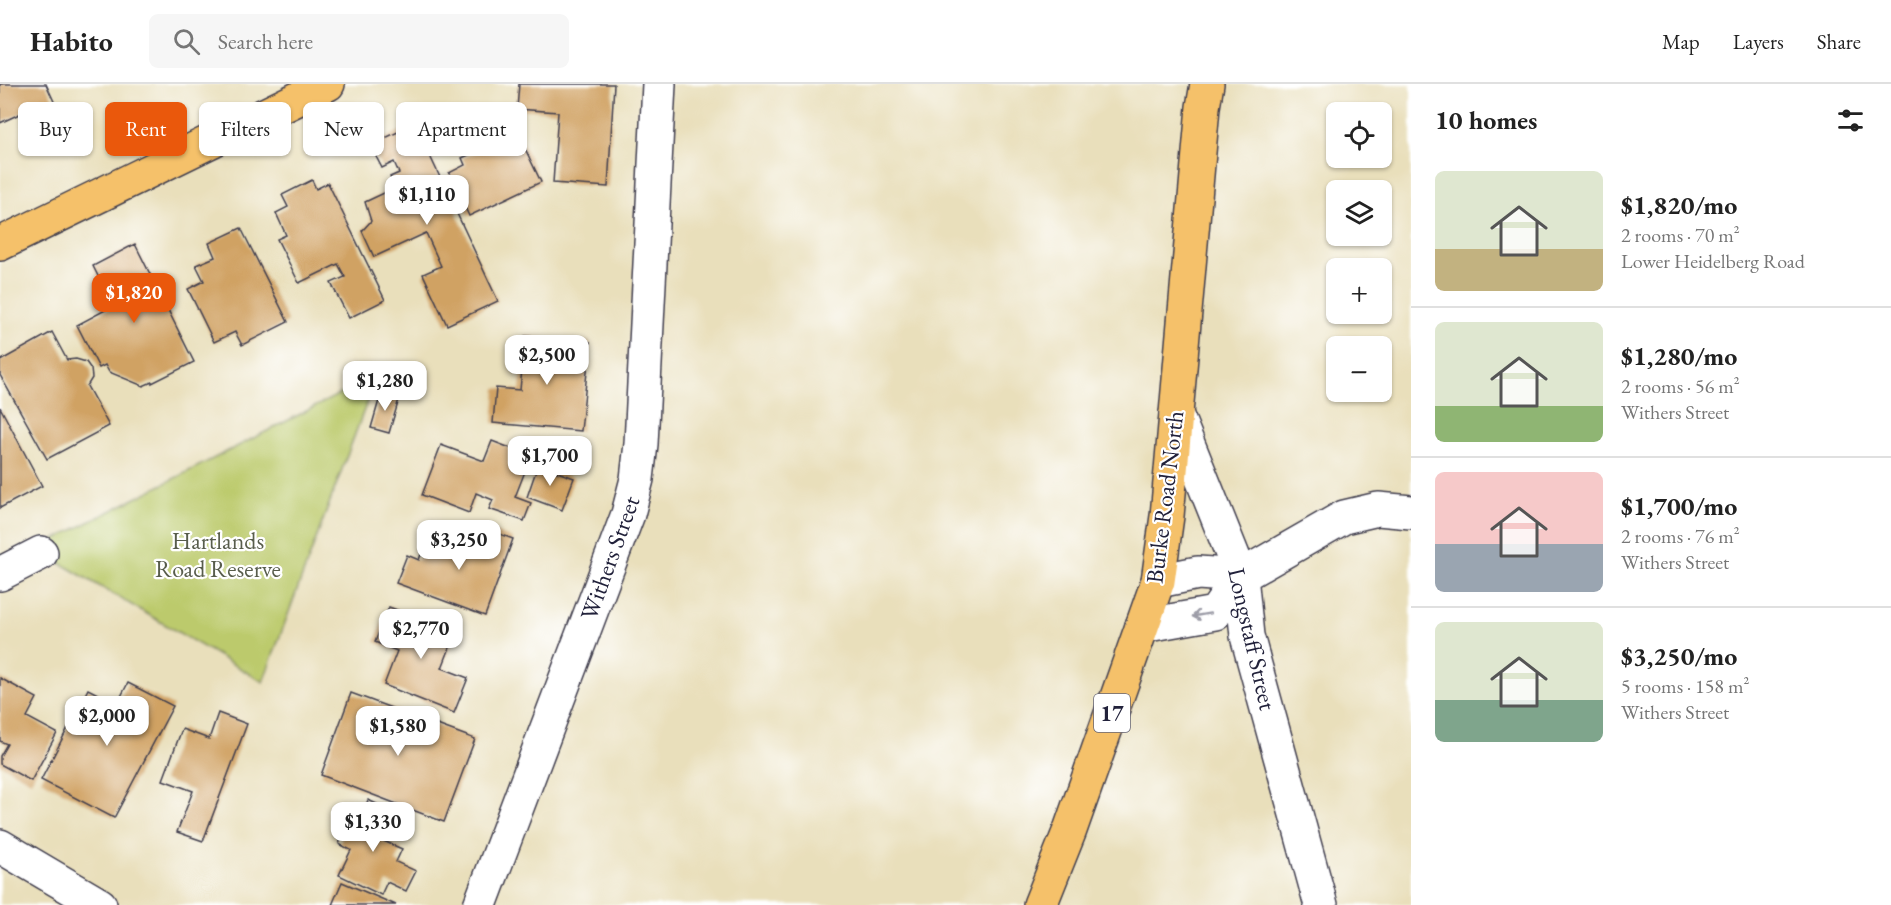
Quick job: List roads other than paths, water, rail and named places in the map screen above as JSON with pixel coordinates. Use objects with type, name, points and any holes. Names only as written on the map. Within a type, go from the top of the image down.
[{"type":"main road","points":[[0,243],[328,84]]},
{"type":"main road","name":"Burke Road North","points":[[1040,905],[1070,830],[1158,581],[1167,516],[1204,92]]},
{"type":"street","name":"Withers Street","points":[[480,905],[628,514],[637,479],[641,444],[658,84]]},
{"type":"street","name":"Longstaff Street","points":[[1176,414],[1241,576],[1247,636],[1322,905]]},
{"type":"street","points":[[1142,626],[1215,613],[1241,576],[1344,517],[1378,509],[1411,512]]},
{"type":"street","points":[[0,574],[41,553]]},
{"type":"street","points":[[1158,581],[1198,573],[1241,576]]},
{"type":"street","points":[[0,846],[100,905]]},
{"type":"park label","name":"Hartlands Road Reserve","points":[[218,555]]}]
